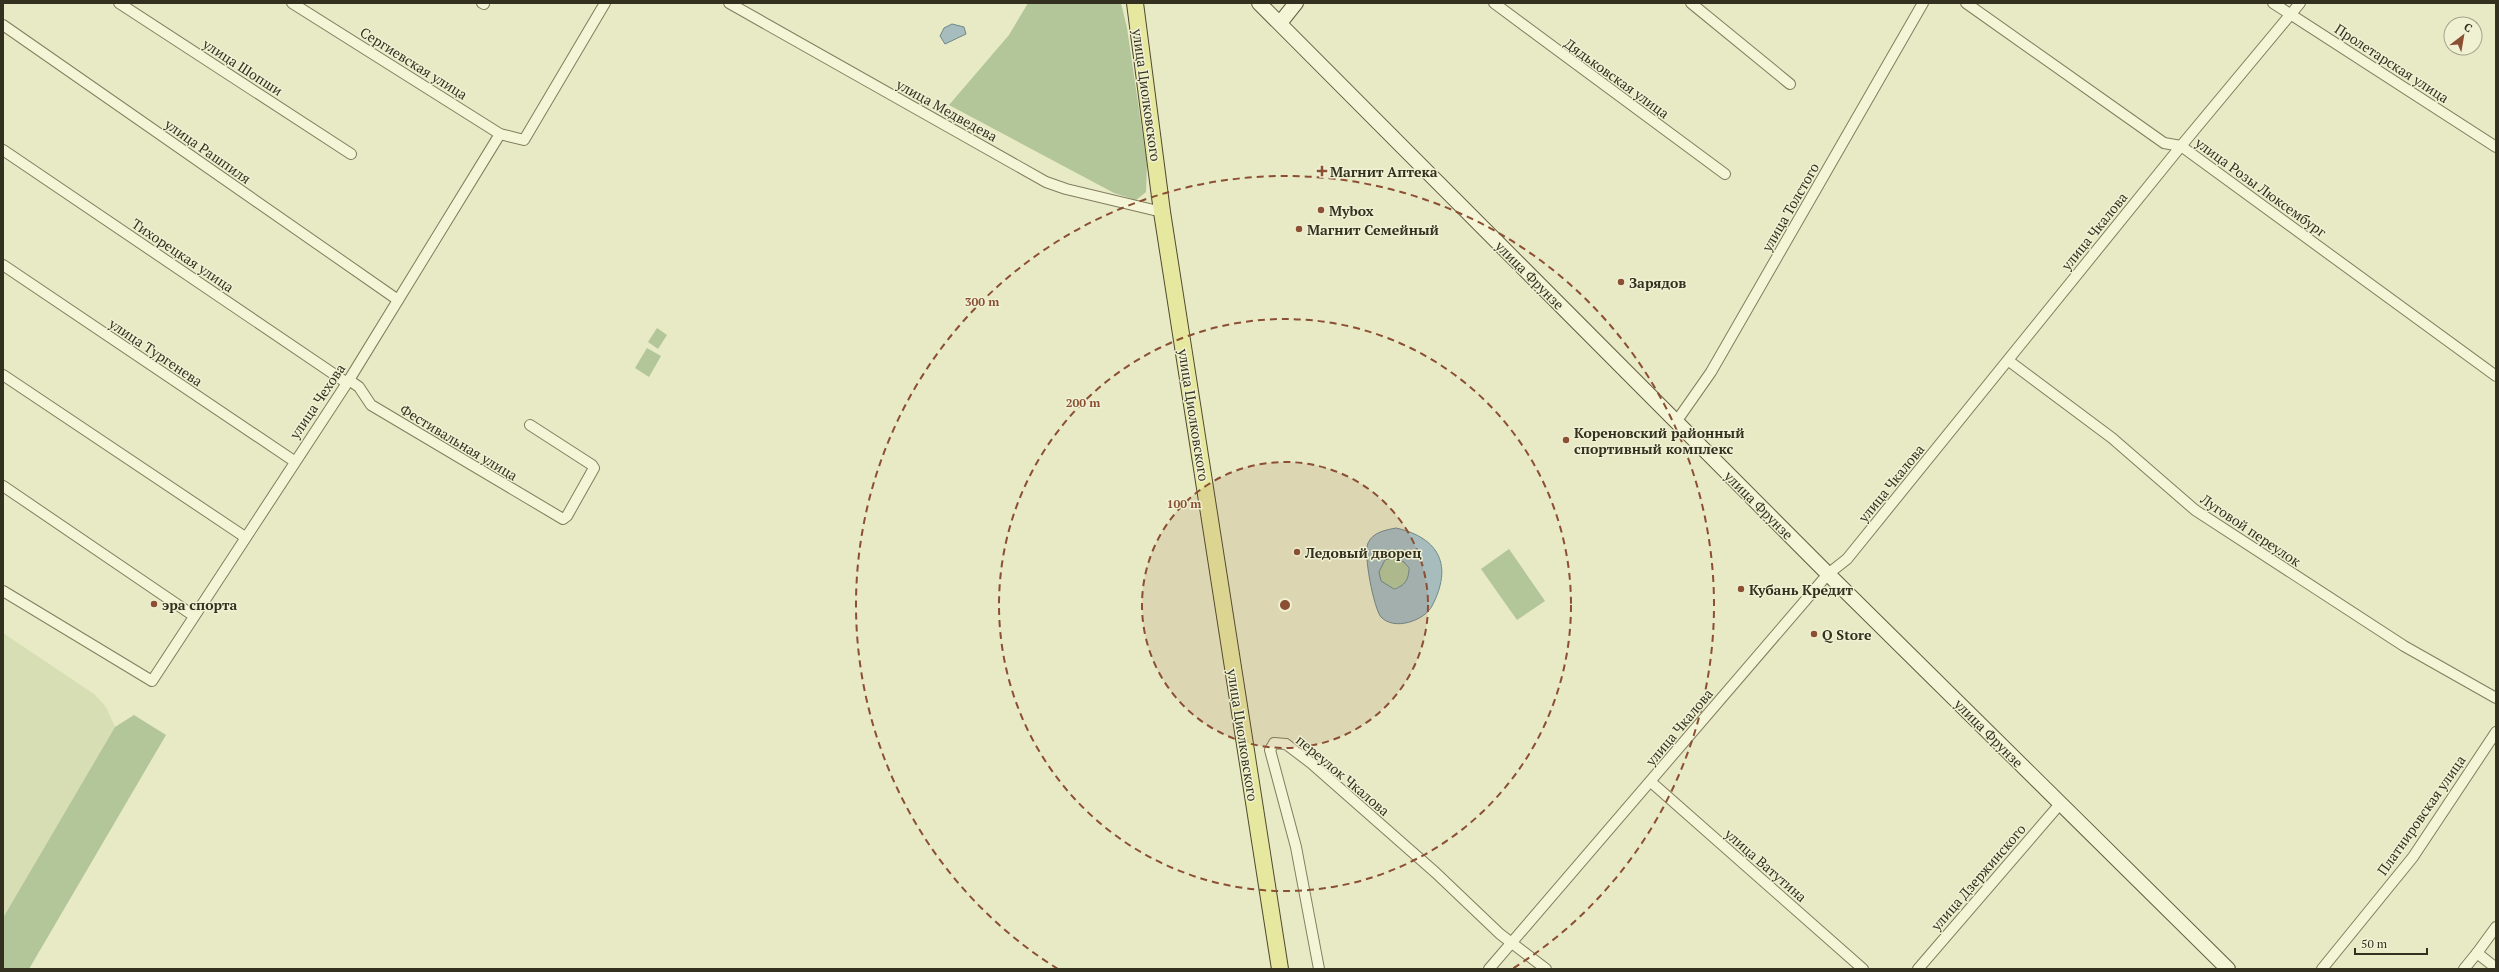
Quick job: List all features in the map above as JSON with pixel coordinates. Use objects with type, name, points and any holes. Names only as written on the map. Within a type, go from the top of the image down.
[{"type":"main road","name":"улица Циолковского","points":[[1135,3],[1162,212],[1280,969]]},
{"type":"main road","name":"улица Фрунзе","points":[[1259,3],[1828,574],[2228,969]]},
{"type":"main road","points":[[1280,23],[1296,3]]},
{"type":"street","name":"улица Шопши","points":[[119,3],[352,154]]},
{"type":"street","name":"Сергиевская улица","points":[[292,3],[500,134],[524,140],[605,3]]},
{"type":"street","name":"улица Медведева","points":[[729,3],[1046,182],[1066,189],[1162,212]]},
{"type":"street","name":"Дядьковская улица","points":[[1494,3],[1725,174]]},
{"type":"street","points":[[1691,3],[1790,84]]},
{"type":"street","name":"улица Толстого","points":[[1676,422],[1711,372],[1924,3]]},
{"type":"street","name":"улица Розы Люксембург","points":[[1966,3],[2164,143],[2181,146],[2496,376]]},
{"type":"street","name":"Пролетарская улица","points":[[2273,3],[2496,147]]},
{"type":"street","name":"улица Чкалова","points":[[1489,969],[1828,574],[1848,559],[2181,146],[2292,15],[2300,3]]},
{"type":"street","name":"улица Рашпиля","points":[[3,25],[398,300]]},
{"type":"street","name":"улица Чехова","points":[[3,591],[152,681],[294,461],[348,382],[500,134]]},
{"type":"street","name":"Тихорецкая улица","points":[[3,150],[348,382]]},
{"type":"street","name":"улица Тургенева","points":[[3,266],[294,461]]},
{"type":"street","name":"Луговой переулок","points":[[2009,361],[2112,438],[2195,510],[2404,646],[2496,698]]},
{"type":"street","points":[[3,375],[245,537]]},
{"type":"street","name":"Фестивальная улица","points":[[348,382],[360,387],[371,405],[563,520],[567,516],[594,468],[592,465],[530,425]]},
{"type":"street","points":[[3,486],[194,616]]},
{"type":"street","name":"Платнировская улица","points":[[2322,969],[2413,857],[2496,732]]},
{"type":"street","name":"переулок Чкалова","points":[[1319,969],[1296,847],[1270,750],[1274,743],[1286,744],[1311,763],[1415,854],[1511,942]]},
{"type":"street","name":"улица Ватутина","points":[[1651,782],[1863,969]]},
{"type":"street","name":"улица Дзержинского","points":[[1918,969],[2060,804]]},
{"type":"street","points":[[2464,969],[2496,927]]},
{"type":"street","points":[[1511,942],[1546,969]]},
{"type":"street","points":[[2477,953],[2496,968]]},
{"type":"green space","points":[[1028,3],[1121,3],[1127,28],[1147,164],[1146,192],[1136,200],[1114,193],[949,105],[1009,35]]},
{"type":"green space","points":[[657,328],[667,335],[658,349],[648,342]]},
{"type":"green space","points":[[647,348],[661,356],[649,377],[635,368]]},
{"type":"green space","points":[[1509,549],[1545,601],[1517,620],[1481,569]]},
{"type":"green space","points":[[1394,558],[1405,562],[1409,573],[1405,584],[1394,588],[1383,584],[1379,573],[1383,562]]},
{"type":"green space","points":[[3,633],[94,694],[106,707],[115,727],[3,919]]},
{"type":"green space","points":[[134,715],[166,735],[29,969],[3,969],[3,918],[115,727]]},
{"type":"shaded area","points":[[952,24],[964,27],[966,34],[945,44],[940,36],[944,28]]},
{"type":"shaded area","points":[[1396,528],[1423,539],[1432,547],[1438,556],[1441,566],[1441,578],[1438,592],[1432,606],[1416,620],[1401,624],[1387,621],[1381,617],[1378,612],[1370,581],[1367,558],[1367,549],[1370,539],[1380,532]],"holes":[[[1391,558],[1404,562],[1409,568],[1408,576],[1404,584],[1394,589],[1381,581],[1379,572],[1385,560]]]},
{"type":"place","name":"Магнит Аптека","points":[[1322,171]]},
{"type":"place","name":"Mybox","points":[[1321,210]]},
{"type":"place","name":"Магнит Семейный","points":[[1299,229]]},
{"type":"place","name":"Зарядов","points":[[1621,282]]},
{"type":"place","name":"Кореновский районный спортивный комплекс","points":[[1566,440]]},
{"type":"place","name":"Ледовый дворец","points":[[1297,552]]},
{"type":"place","name":"Кубань Кредит","points":[[1741,589]]},
{"type":"place","name":"эра спорта","points":[[154,604]]},
{"type":"place","name":"Q Store","points":[[1814,634]]}]
